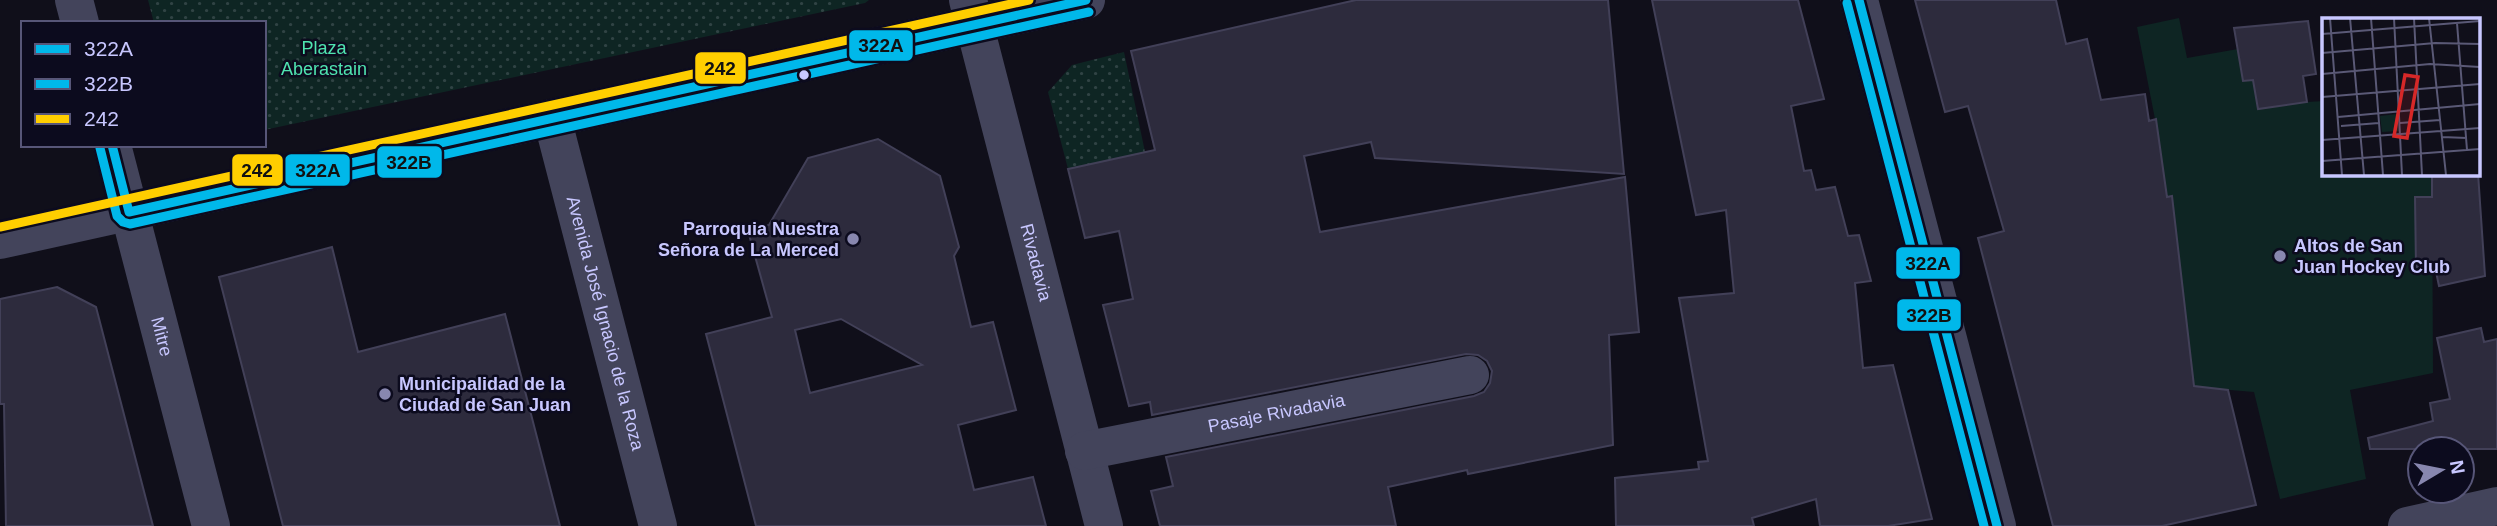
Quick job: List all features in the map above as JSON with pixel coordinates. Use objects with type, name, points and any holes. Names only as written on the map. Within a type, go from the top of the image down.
[{"type":"street","points":[[74,0],[79,21]]},
{"type":"street","points":[[0,240],[552,118],[971,12],[1086,0]]},
{"type":"street","points":[[1859,0],[1997,526]]},
{"type":"street","name":"Rivadavia","points":[[971,12],[1104,526]]},
{"type":"street","name":"Avenida José Ignacio de la Roza","points":[[552,118],[658,526]]},
{"type":"street","name":"Mitre","points":[[113,147],[211,526]]},
{"type":"street","name":"Pasaje Rivadavia","points":[[1084,451],[1470,375]]},
{"type":"street","points":[[2407,526],[2497,506]]},
{"type":"green space","name":"Plaza Aberastain","points":[[148,0],[869,0],[266,130],[266,21],[153,21]]},
{"type":"green space","name":"Altos de San Juan Hockey Club","points":[[2179,18],[2187,58],[2238,49],[2244,81],[2303,72],[2307,102],[2322,101],[2322,175],[2432,175],[2433,373],[2350,390],[2366,479],[2280,499],[2254,392],[2194,387],[2155,119],[2137,27]]},
{"type":"green space","points":[[1124,52],[1145,152],[1068,169],[1048,92],[1072,65]]},
{"type":"building","points":[[1356,0],[1608,0],[1624,174],[1375,158],[1371,142],[1304,156],[1320,232],[1625,177],[1639,332],[1609,335],[1613,445],[1468,474],[1467,470],[1388,487],[1396,526],[1160,526],[1151,491],[1173,486],[1166,457],[1474,396],[1484,392],[1490,383],[1492,371],[1487,361],[1478,355],[1466,354],[1152,415],[1150,402],[1129,406],[1103,305],[1133,299],[1119,231],[1085,238],[1068,169],[1155,150],[1131,51]]},
{"type":"building","points":[[1652,0],[1798,0],[1824,99],[1791,106],[1804,171],[1811,170],[1816,190],[1835,187],[1848,236],[1859,235],[1871,281],[1855,283],[1863,368],[1893,365],[1932,519],[1888,526],[1820,526],[1816,499],[1752,518],[1754,526],[1616,526],[1615,478],[1699,469],[1698,462],[1708,461],[1679,298],[1734,293],[1726,210],[1696,215]]},
{"type":"building","points":[[1915,0],[2056,0],[2066,44],[2087,39],[2101,100],[2145,94],[2149,121],[2156,119],[2167,197],[2172,196],[2194,386],[2228,390],[2256,505],[2162,526],[2053,526],[1978,238],[2004,231],[1968,106],[1945,112]]},
{"type":"building","points":[[2308,21],[2316,74],[2303,76],[2307,102],[2258,109],[2253,80],[2243,81],[2234,28]]},
{"type":"building","points":[[878,139],[940,176],[959,247],[954,256],[971,327],[993,322],[1016,410],[958,425],[974,490],[1033,477],[1046,526],[756,526],[706,334],[772,317],[748,231],[769,225],[808,158]],"holes":[[[841,319],[922,365],[810,393],[795,330]]]},
{"type":"building","points":[[2432,175],[2478,175],[2485,276],[2439,286],[2435,267],[2416,267],[2415,197],[2432,197]]},
{"type":"building","points":[[332,247],[358,352],[505,314],[560,526],[283,526],[219,277]]},
{"type":"building","points":[[57,287],[96,307],[153,526],[6,526],[4,404],[0,404],[0,299]]},
{"type":"building","points":[[2481,328],[2484,342],[2497,339],[2497,449],[2476,449],[2476,435],[2406,435],[2406,449],[2370,449],[2368,438],[2433,421],[2430,403],[2450,399],[2437,338]]},
{"type":"transit line","name":"242","points":[[0,227],[1029,0]]},
{"type":"transit line","name":"322A","points":[[113,147],[129,212],[1086,0]]},
{"type":"transit line","name":"322A","points":[[1859,0],[1997,526]]},
{"type":"transit line","name":"322B","points":[[1847,3],[1984,526]]},
{"type":"transit line","name":"322B","points":[[100,148],[117,216],[130,224],[1089,12]]},
{"type":"place","name":"Parroquia Nuestra Señora de La Merced","points":[[853,239]]},
{"type":"place","name":"Altos de San Juan Hockey Club","points":[[2280,256]]},
{"type":"place","name":"Municipalidad de la Ciudad de San Juan","points":[[385,394]]}]
